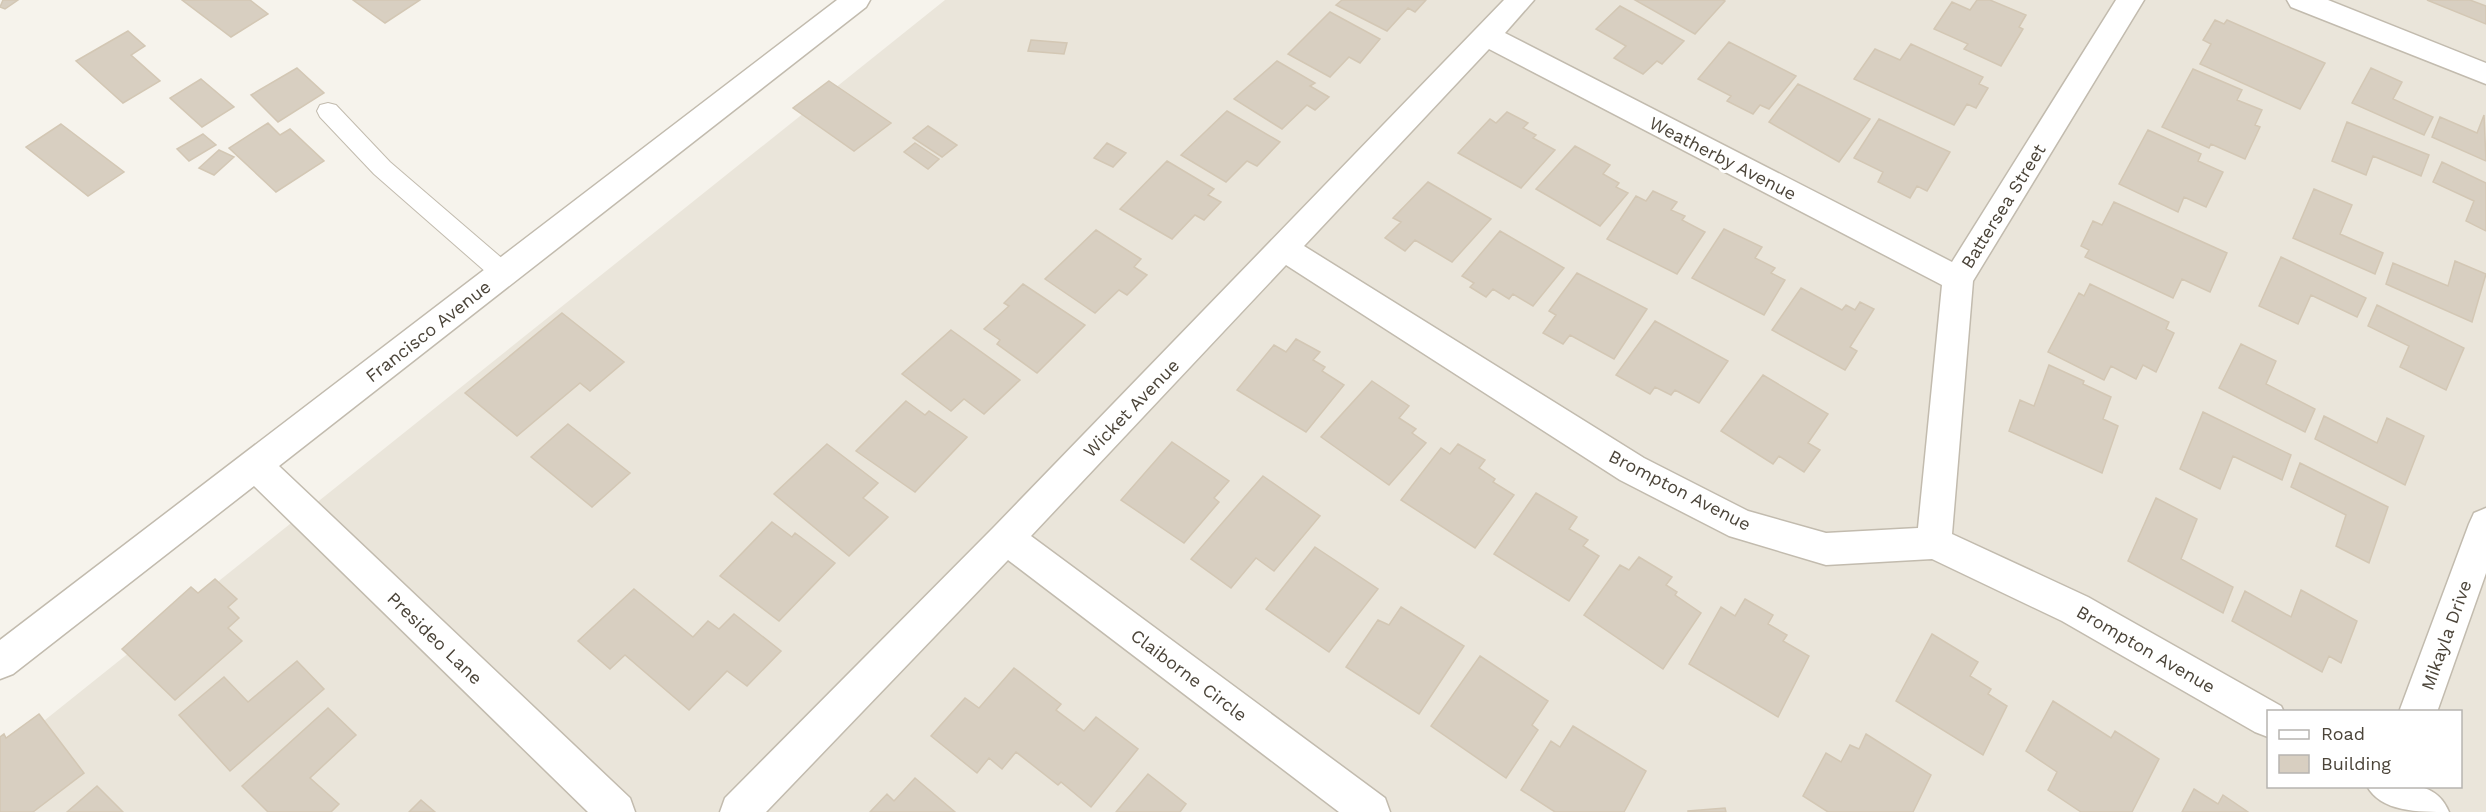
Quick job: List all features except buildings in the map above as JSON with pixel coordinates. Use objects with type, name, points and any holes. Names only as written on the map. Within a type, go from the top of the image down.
[{"type":"street","name":"Francisco Avenue","points":[[0,662],[856,0]]},
{"type":"street","name":"Wicket Avenue","points":[[739,812],[1006,538],[1520,0]]},
{"type":"street","name":"Battersea Street","points":[[1934,543],[1958,279],[2130,0]]},
{"type":"street","points":[[2301,0],[2486,74]]},
{"type":"street","name":"Weatherby Avenue","points":[[1487,36],[1958,279]]},
{"type":"street","name":"Brompton Avenue","points":[[1283,249],[1632,469],[1741,525],[1826,549],[1934,543],[2075,609],[2267,718]]},
{"type":"street","name":"Presideo Lane","points":[[255,465],[616,812]]},
{"type":"street","name":"Mikayla Drive","points":[[2418,710],[2486,524]]},
{"type":"street","name":"Claiborne Circle","points":[[1006,538],[1371,812]]},
{"type":"street","points":[[2391,788],[2430,812]]},
{"type":"lane","points":[[328,111],[382,168],[502,273]]},
{"type":"shaded area","points":[[945,0],[2486,0],[2486,812],[0,812],[0,756]]}]
